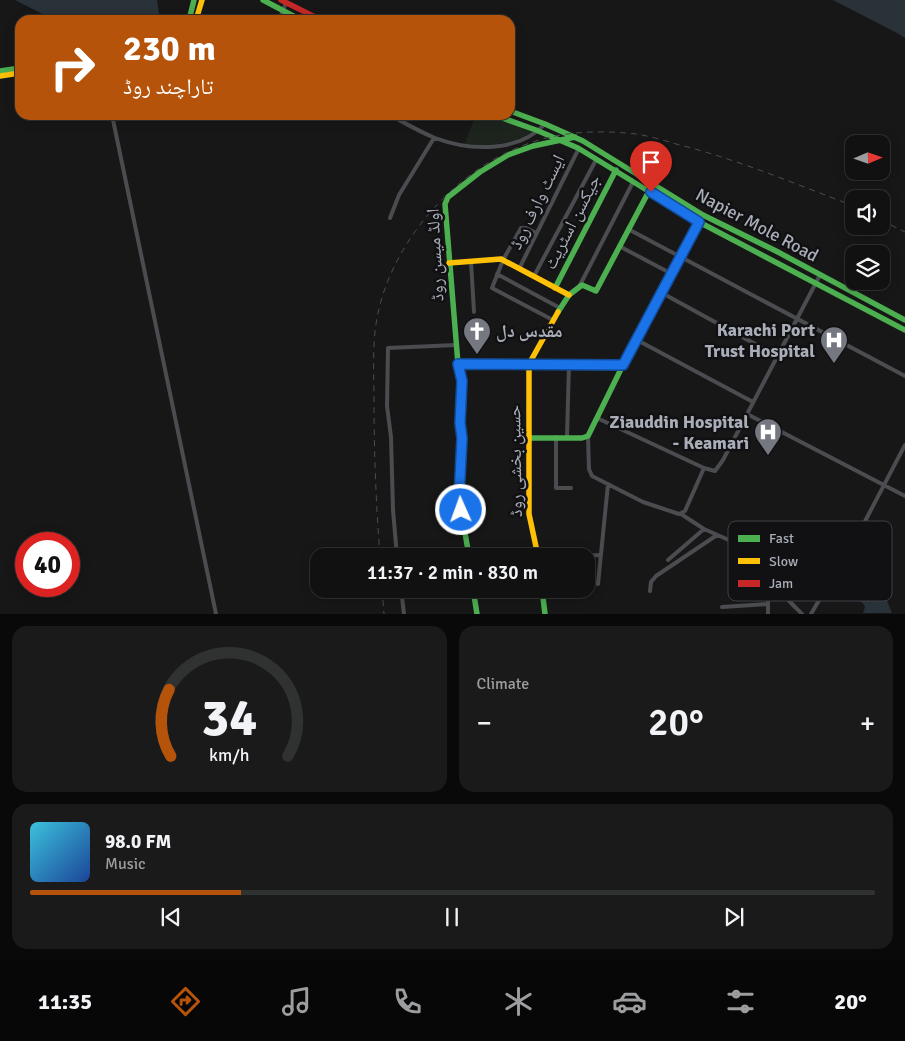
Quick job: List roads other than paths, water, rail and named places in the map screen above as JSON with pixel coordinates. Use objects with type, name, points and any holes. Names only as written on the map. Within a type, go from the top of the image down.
[{"type":"street","points":[[190,15],[194,0]]},
{"type":"street","points":[[198,15],[202,0]]},
{"type":"street","points":[[263,0],[291,15]]},
{"type":"street","points":[[281,15],[283,1],[310,15]]},
{"type":"street","points":[[0,71],[15,69]]},
{"type":"street","points":[[0,76],[15,74]]},
{"type":"street","name":"Napier Mole Road","points":[[515,113],[575,137],[703,215],[820,274],[905,320]]},
{"type":"street","points":[[113,120],[216,614]]},
{"type":"street","points":[[400,120],[434,138],[465,145],[503,145],[525,139],[545,124]]},
{"type":"street","name":"Napier Mole Road","points":[[508,120],[579,148],[699,222],[905,330]]},
{"type":"street","name":"اولڈ میسن روڈ","points":[[468,548],[459,498],[462,381],[456,344],[445,207],[448,197],[480,172],[508,155],[533,146],[575,137]]},
{"type":"street","points":[[390,218],[399,195],[434,138]]},
{"type":"street","name":"ایسٹ وارف روڈ","points":[[519,268],[579,148]]},
{"type":"street","points":[[534,276],[596,160]]},
{"type":"street","name":"جیکسن اسٹریٹ","points":[[555,288],[616,170]]},
{"type":"street","points":[[529,364],[560,308],[569,295],[580,285],[633,182]]},
{"type":"street","points":[[580,285],[596,291],[649,191]]},
{"type":"street","points":[[699,222],[623,365],[588,436],[590,473],[592,476],[642,502],[681,514],[704,529],[728,540]]},
{"type":"street","points":[[536,233],[522,228],[492,285],[493,289],[553,320]]},
{"type":"street","points":[[628,229],[905,376]]},
{"type":"street","points":[[619,246],[672,274]]},
{"type":"street","points":[[449,263],[504,260],[569,295]]},
{"type":"street","points":[[471,261],[474,312]]},
{"type":"street","points":[[497,274],[560,308]]},
{"type":"street","points":[[597,418],[704,468],[713,471],[717,470],[820,274]]},
{"type":"street","points":[[662,294],[777,356]]},
{"type":"street","points":[[637,340],[753,402]]},
{"type":"street","points":[[396,548],[391,437],[387,406],[388,348],[456,344]]},
{"type":"street","points":[[458,364],[623,365]]},
{"type":"street","name":"حسین بخشی روڈ","points":[[529,364],[529,514],[536,548]]},
{"type":"street","points":[[567,437],[569,364]]},
{"type":"street","points":[[746,414],[905,496]]},
{"type":"street","points":[[528,438],[582,438],[588,436]]},
{"type":"street","points":[[556,437],[556,488],[571,488]]},
{"type":"street","points":[[865,521],[905,445]]},
{"type":"street","points":[[681,514],[685,511],[704,468]]},
{"type":"street","points":[[598,584],[608,484]]},
{"type":"street","points":[[668,560],[704,529]]},
{"type":"street","points":[[650,591],[651,582],[656,576],[716,535]]},
{"type":"street","points":[[595,555],[601,555]]},
{"type":"street","points":[[402,598],[404,614]]},
{"type":"street","points":[[474,598],[477,614]]},
{"type":"street","points":[[544,598],[545,614]]},
{"type":"street","points":[[767,601],[768,614]]},
{"type":"street","points":[[789,601],[802,614]]},
{"type":"street","points":[[811,614],[819,601]]},
{"type":"street","points":[[722,607],[767,604]]},
{"type":"railway","points":[[380,548],[374,420],[374,349],[377,318],[396,262],[412,236],[431,211],[453,189],[477,170],[503,155],[530,143],[556,136],[582,132],[636,134],[721,157],[845,203]]},
{"type":"railway","points":[[890,224],[905,232]]},
{"type":"railway","points":[[383,598],[384,614]]},
{"type":"place","name":"مقدس دل","points":[[477,355]]},
{"type":"place","name":"Karachi Port Trust Hospital","points":[[834,364]]},
{"type":"place","name":"Ziauddin Hospital - Keamari","points":[[768,456]]}]
